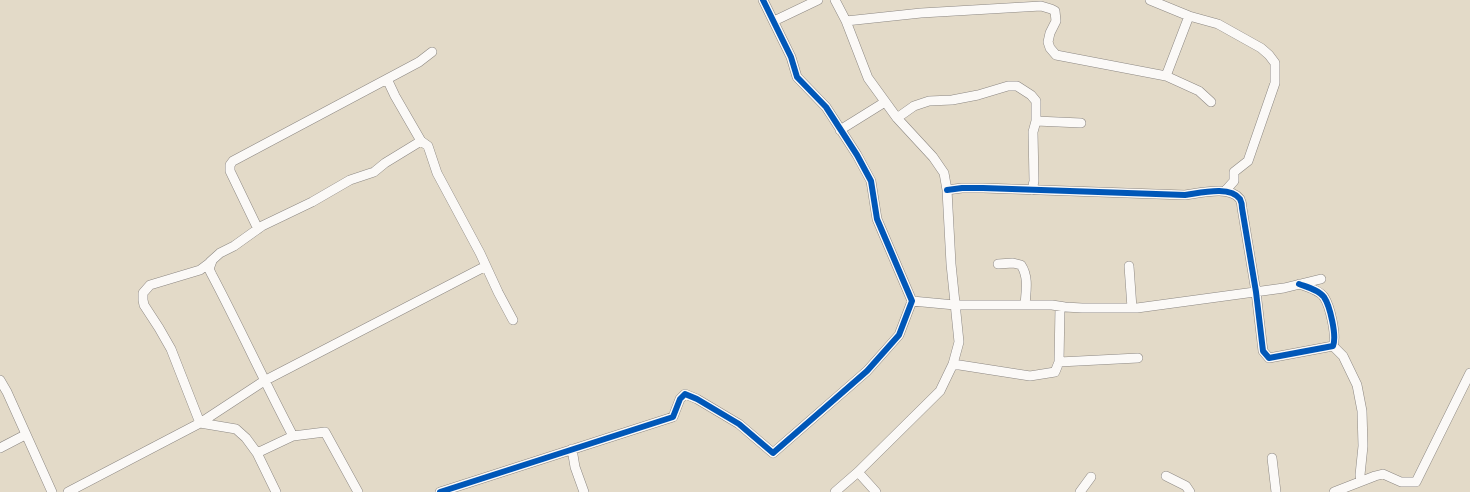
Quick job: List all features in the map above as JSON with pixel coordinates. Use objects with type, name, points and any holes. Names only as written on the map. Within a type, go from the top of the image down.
[{"type":"street","points":[[440,492],[673,416],[680,399],[685,394],[697,399],[739,424],[773,453],[872,365],[899,335],[912,301],[877,219],[871,181],[857,155],[826,107],[796,76],[791,57],[763,0]]},
{"type":"street","points":[[774,21],[818,0]]},
{"type":"street","points":[[835,0],[846,21],[868,78],[897,118],[933,157],[944,172],[947,190],[950,264],[959,342],[953,364],[940,391],[858,472],[835,492]]},
{"type":"street","points":[[1150,0],[1189,16],[1218,24],[1261,48],[1270,55],[1275,63],[1275,83],[1248,160],[1234,172],[1234,181],[1226,190]]},
{"type":"street","points":[[846,21],[921,12],[1041,6],[1054,11],[1056,21],[1050,33],[1048,42],[1050,48],[1056,55],[1166,76],[1199,91],[1211,102]]},
{"type":"street","points":[[1166,76],[1189,16]]},
{"type":"street","points":[[258,228],[230,171],[230,165],[233,161],[419,62],[432,52]]},
{"type":"street","points":[[387,79],[421,141],[428,146],[437,173],[513,320]]},
{"type":"street","points":[[897,118],[914,106],[929,101],[952,100],[978,96],[1008,86],[1017,86],[1032,95],[1036,101],[1036,121],[1033,132],[1035,170],[1032,190]]},
{"type":"street","points":[[840,130],[885,102]]},
{"type":"street","points":[[1036,121],[1081,123]]},
{"type":"street","points":[[293,436],[264,381],[242,331],[209,269],[212,261],[210,262],[258,228],[280,216],[312,202],[350,180],[374,172],[385,163],[421,141]]},
{"type":"street","points":[[947,190],[962,188],[1186,196],[1202,192],[1226,190],[1236,195],[1240,200],[1256,292],[1263,351],[1269,358],[1333,346]]},
{"type":"street","points":[[200,423],[171,349],[144,305],[143,293],[150,285],[200,270],[212,261]]},
{"type":"street","points":[[998,264],[1013,263],[1021,265],[1025,271],[1027,280],[1025,305]]},
{"type":"street","points":[[68,492],[200,423],[264,381],[486,266]]},
{"type":"street","points":[[1129,266],[1132,308]]},
{"type":"street","points":[[912,301],[955,305],[1052,305],[1082,308],[1132,308],[1256,292],[1321,279]]},
{"type":"street","points":[[1299,284],[1313,289],[1324,297],[1334,328],[1335,341],[1333,346]]},
{"type":"street","points":[[953,364],[1030,376],[1055,372],[1059,362],[1060,307]]},
{"type":"street","points":[[1333,346],[1343,356],[1357,385],[1362,411],[1363,446],[1360,475],[1361,481]]},
{"type":"street","points":[[1059,362],[1138,358]]},
{"type":"street","points":[[1334,492],[1383,474],[1402,482],[1416,482],[1470,373]]},
{"type":"street","points":[[0,380],[7,392],[25,435],[52,492]]},
{"type":"street","points":[[200,423],[236,429],[246,438],[256,453],[276,492]]},
{"type":"street","points":[[256,453],[293,436],[325,432],[358,492]]},
{"type":"street","points":[[0,448],[25,435]]},
{"type":"street","points":[[572,449],[575,467],[584,492]]},
{"type":"street","points":[[1272,458],[1276,492]]},
{"type":"street","points":[[858,472],[876,492]]},
{"type":"street","points":[[1166,476],[1186,486],[1190,492]]},
{"type":"street","points":[[1080,492],[1091,477]]},
{"type":"cycle path","points":[[440,492],[673,417],[680,399],[685,394],[697,399],[739,424],[773,453],[867,371],[899,335],[912,301],[877,219],[871,181],[857,155],[826,107],[797,77],[791,57],[763,0]]},
{"type":"cycle path","points":[[947,190],[983,188],[1185,195],[1222,191],[1235,195],[1240,199],[1242,204],[1256,292],[1263,351],[1269,358],[1333,346],[1334,335],[1332,321],[1324,297],[1316,291],[1299,284]]}]
